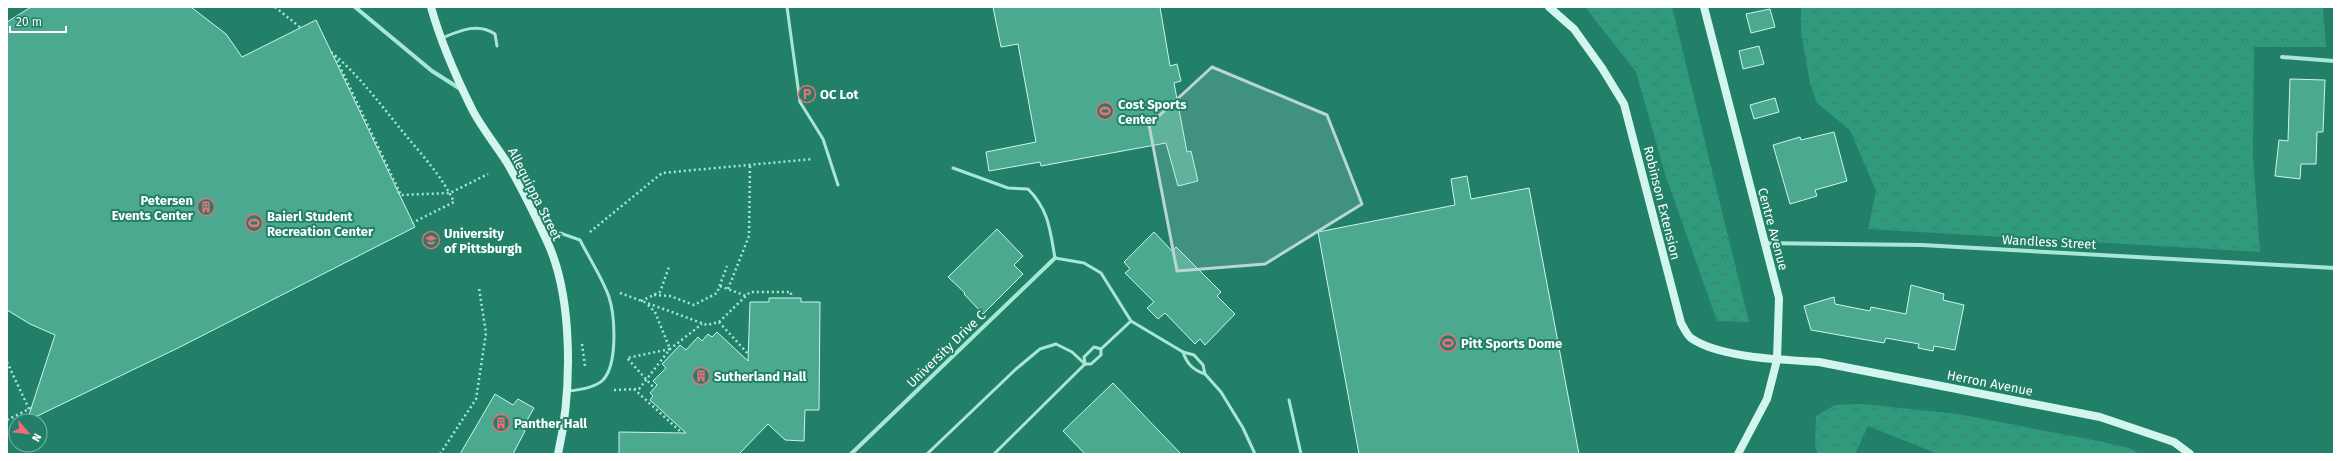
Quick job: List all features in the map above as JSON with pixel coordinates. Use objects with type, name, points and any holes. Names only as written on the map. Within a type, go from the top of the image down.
[{"type":"street","points":[[355,7],[432,71],[464,92]]},
{"type":"street","name":"Allequippa Street","points":[[431,7],[440,38],[464,92],[474,112],[513,174],[546,240],[558,274],[566,327],[566,391],[558,454]]},
{"type":"street","name":"Robinson Extension","points":[[1549,7],[1574,29],[1602,68],[1624,104],[1681,323],[1690,338],[1723,351],[1777,360]]},
{"type":"street","name":"Centre Avenue","points":[[1704,7],[1763,243],[1779,298],[1777,360],[1766,399],[1738,454]]},
{"type":"street","points":[[2282,57],[2334,61]]},
{"type":"street","name":"Wandless Street","points":[[1763,243],[1922,245],[2334,268]]},
{"type":"street","name":"University Drive C","points":[[851,454],[1055,258]]},
{"type":"street","name":"Herron Avenue","points":[[1777,360],[1819,362],[2100,417],[2174,442],[2190,454]]},
{"type":"lane","points":[[787,7],[800,102],[823,139],[838,185]]},
{"type":"lane","points":[[440,38],[463,29],[486,28],[495,34],[497,46]]},
{"type":"lane","points":[[953,168],[1008,188],[1028,189],[1038,199],[1046,214],[1055,258],[1084,263],[1101,273],[1130,321],[1183,352],[1194,356],[1203,365],[1205,374],[1221,392],[1243,428],[1255,454]]},
{"type":"lane","points":[[546,240],[560,233],[580,240],[609,297],[613,325],[613,359],[603,380],[585,389],[566,391]]},
{"type":"lane","points":[[927,454],[1040,348],[1056,344],[1072,352],[1085,364],[1091,364],[1101,355],[1101,349],[1130,321]]},
{"type":"lane","points":[[1085,364],[1084,357],[1094,347],[1101,349]]},
{"type":"lane","points":[[1183,352],[1186,362],[1197,372],[1205,374]]},
{"type":"lane","points":[[995,454],[1085,364]]},
{"type":"lane","points":[[1289,400],[1301,454]]},
{"type":"path","points":[[274,7],[300,28]]},
{"type":"path","points":[[331,52],[359,78],[434,170],[450,193],[454,202],[412,222]]},
{"type":"path","points":[[335,56],[402,195]]},
{"type":"path","points":[[590,232],[662,173],[813,159]]},
{"type":"path","points":[[728,289],[749,236],[750,165]]},
{"type":"path","points":[[398,192],[402,195],[450,193],[488,174]]},
{"type":"path","points":[[654,295],[670,296],[694,305],[717,293],[727,266]]},
{"type":"path","points":[[641,301],[660,292],[669,267]]},
{"type":"path","points":[[720,286],[746,296]]},
{"type":"path","points":[[440,454],[476,399],[486,332],[479,288]]},
{"type":"path","points":[[619,293],[702,324],[712,325],[719,322],[750,292],[791,292],[791,298]]},
{"type":"path","points":[[646,303],[655,312],[670,349]]},
{"type":"path","points":[[719,322],[748,355]]},
{"type":"path","points":[[614,390],[639,389],[670,349],[702,324]]},
{"type":"path","points":[[654,388],[646,381],[627,358],[670,349]]},
{"type":"path","points":[[7,362],[30,409],[7,420]]},
{"type":"path","points":[[633,389],[682,433]]},
{"type":"highlighted area","points":[[1212,67],[1327,115],[1362,204],[1265,264],[1177,271],[1149,125]]},
{"type":"green space","points":[[1585,7],[1672,7],[1749,322],[1717,321],[1665,174],[1636,72]]},
{"type":"green space","points":[[1801,7],[2323,7],[2326,47],[2254,47],[2253,157],[2260,252],[1868,229],[1876,191],[1850,130],[1817,103],[1810,83],[1801,32]]},
{"type":"green space","points":[[1862,404],[1958,414],[2103,442],[2129,448],[2140,454],[1938,454],[1868,426],[1855,454],[1818,454],[1815,445],[1816,416],[1835,405]]},
{"type":"building","name":"Petersen Events Center","points":[[31,7],[191,7],[226,34],[242,57],[316,20],[415,227],[178,348],[44,413],[30,413],[55,335],[30,324],[7,310],[7,22]]},
{"type":"building","name":"Cost Sports Center","points":[[993,7],[1160,7],[1170,66],[1177,64],[1181,81],[1174,83],[1187,152],[1191,151],[1198,181],[1178,186],[1166,143],[1041,166],[1040,162],[989,171],[986,152],[1036,142],[1018,44],[1001,47]]},
{"type":"building","points":[[1770,9],[1775,27],[1751,33],[1746,14]]},
{"type":"building","points":[[1759,46],[1764,64],[1743,69],[1739,51]]},
{"type":"building","points":[[2290,79],[2325,80],[2323,132],[2317,132],[2316,164],[2301,164],[2300,179],[2275,176],[2279,140],[2288,141]]},
{"type":"building","points":[[1775,98],[1779,112],[1754,119],[1750,105]]},
{"type":"building","points":[[1834,132],[1847,181],[1815,190],[1817,196],[1790,204],[1773,145],[1800,137],[1801,140]]},
{"type":"building","name":"Pitt Sports Dome","points":[[1467,176],[1471,199],[1529,188],[1579,454],[1359,454],[1318,232],[1455,205],[1451,179]]},
{"type":"building","points":[[997,229],[1023,256],[1014,265],[1023,274],[983,314],[964,294],[965,293],[948,277]]},
{"type":"building","points":[[1154,232],[1172,251],[1176,247],[1221,292],[1217,296],[1235,314],[1205,345],[1200,339],[1195,344],[1165,313],[1158,319],[1147,308],[1154,302],[1125,273],[1130,269],[1124,262]]},
{"type":"building","points":[[1911,285],[1944,294],[1943,300],[1964,305],[1955,350],[1934,346],[1933,351],[1918,348],[1919,344],[1886,338],[1884,343],[1811,330],[1804,306],[1834,297],[1835,304],[1870,311],[1871,307],[1906,314]]},
{"type":"building","name":"Sutherland Hall","points":[[769,298],[801,298],[801,302],[820,302],[819,410],[805,410],[804,441],[785,440],[768,424],[739,454],[619,454],[619,432],[686,433],[650,400],[653,396],[650,393],[657,385],[653,381],[666,368],[662,364],[680,345],[686,350],[698,337],[702,341],[708,334],[712,337],[717,332],[748,361],[750,302],[769,302]]},
{"type":"building","points":[[1113,383],[1181,454],[1085,454],[1063,431]]},
{"type":"building","name":"Panther Hall","points":[[495,394],[513,405],[518,399],[534,408],[522,429],[525,431],[513,454],[460,454]]},
{"type":"place","name":"OC Lot","points":[[807,94]]},
{"type":"place","name":"Cost Sports Center","points":[[1105,111]]},
{"type":"place","name":"Petersen Events Center","points":[[206,207]]},
{"type":"place","name":"Baierl Student Recreation Center","points":[[254,223]]},
{"type":"place","name":"University of Pittsburgh","points":[[431,240]]},
{"type":"place","name":"Pitt Sports Dome","points":[[1448,343]]},
{"type":"place","name":"Sutherland Hall","points":[[701,376]]},
{"type":"place","name":"Panther Hall","points":[[501,423]]}]
